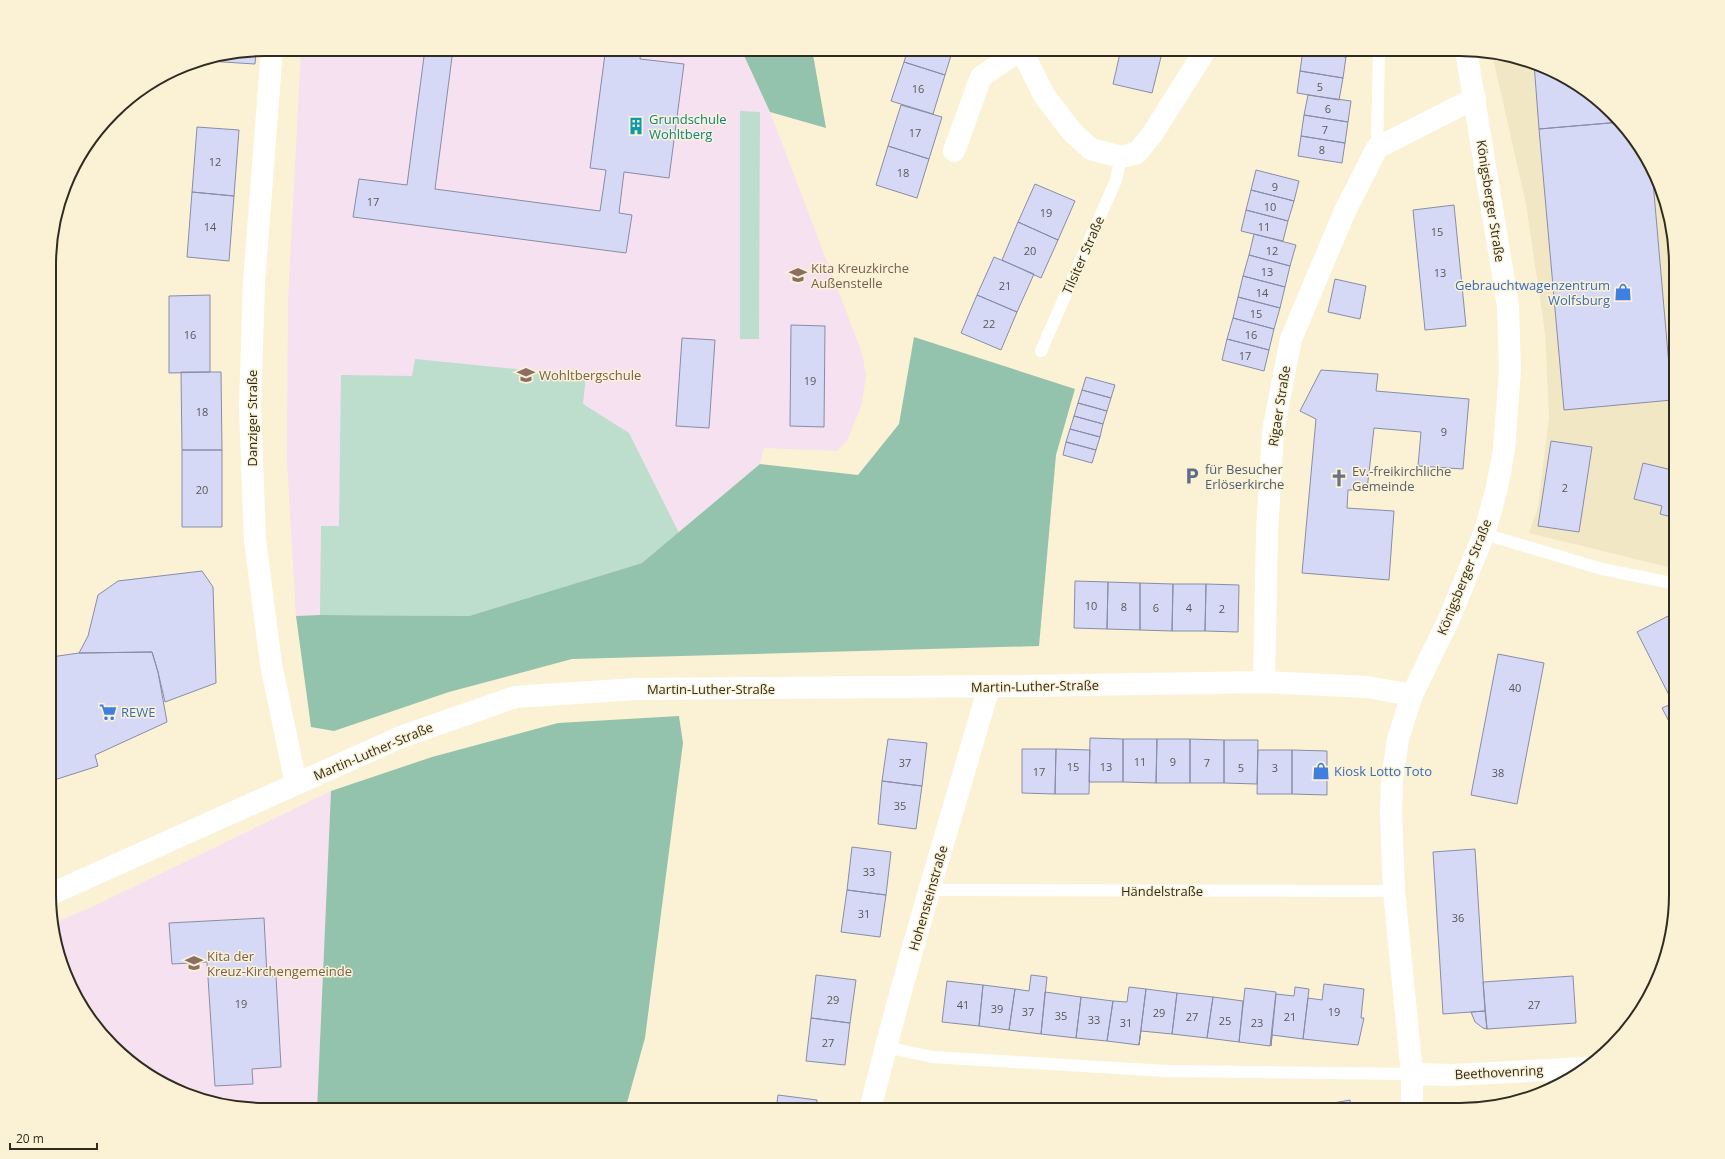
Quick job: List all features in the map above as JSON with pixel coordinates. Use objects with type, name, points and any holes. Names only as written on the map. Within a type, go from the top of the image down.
[{"type":"street","name":"Danziger Straße","points":[[271,56],[254,283],[250,406],[255,540],[271,664],[296,784]]},
{"type":"street","points":[[954,150],[981,77],[1011,56]]},
{"type":"street","points":[[1024,56],[1044,95],[1072,132],[1091,149],[1121,157],[1137,153],[1153,133],[1202,56]]},
{"type":"street","name":"Königsberger Straße","points":[[1412,695],[1449,619],[1484,534],[1496,492],[1504,450],[1510,370],[1509,313],[1467,56]]},
{"type":"street","points":[[1377,148],[1475,98]]},
{"type":"street","name":"Rigaer Straße","points":[[1264,682],[1267,534],[1273,431],[1291,339],[1345,211],[1377,148]]},
{"type":"street","name":"Martin-Luther-Straße","points":[[56,892],[401,737],[514,697],[636,689],[989,687],[1264,682],[1367,687],[1412,695]]},
{"type":"street","name":"Hohensteinstraße","points":[[872,1103],[930,890],[989,687]]},
{"type":"street","points":[[1412,695],[1398,739],[1392,780],[1391,814],[1394,891],[1412,1074],[1412,1103]]},
{"type":"street","name":"Beethovenring","points":[[1412,1074],[1453,1075],[1575,1069]]},
{"type":"lane","name":"Rigaer Straße","points":[[1377,148],[1379,56]]},
{"type":"lane","name":"Tilsiter Straße","points":[[1041,351],[1116,180],[1121,157]]},
{"type":"lane","points":[[1484,534],[1602,569],[1669,583]]},
{"type":"lane","name":"Händelstraße","points":[[930,890],[1394,891]]},
{"type":"lane","points":[[886,1047],[932,1057],[1167,1071],[1412,1074]]},
{"type":"shaded area","name":"Wohltbergschule","points":[[301,56],[744,56],[770,112],[862,353],[866,375],[862,404],[847,441],[837,451],[764,448],[760,464],[642,563],[469,616],[296,616],[287,461],[288,301]]},
{"type":"shaded area","points":[[1493,59],[1514,63],[1540,72],[1576,91],[1598,108],[1617,127],[1634,149],[1653,185],[1658,198],[1665,225],[1669,252],[1669,567],[1529,533],[1538,507],[1549,417],[1545,333],[1526,204]]},
{"type":"shaded area","name":"Kita der Kreuz-Kirchengemeinde","points":[[331,791],[317,1103],[252,1103],[211,1096],[185,1087],[161,1075],[149,1068],[127,1051],[108,1032],[91,1010],[72,974],[63,948],[58,921],[92,907]]},
{"type":"green space","points":[[744,56],[813,56],[826,128],[770,112]]},
{"type":"green space","points":[[740,111],[760,112],[759,339],[740,339]]},
{"type":"green space","points":[[914,337],[1075,389],[1056,455],[1039,646],[572,659],[449,692],[334,731],[311,727],[296,616],[469,616],[642,563],[760,464],[858,475],[899,424]]},
{"type":"green space","points":[[415,359],[586,376],[583,404],[629,433],[679,533],[642,563],[469,616],[320,615],[321,526],[339,526],[341,375],[412,376]]},
{"type":"green space","points":[[679,716],[683,743],[645,1038],[627,1103],[317,1103],[331,791],[432,757],[558,723]]},
{"type":"building","points":[[256,56],[255,64],[217,62]]},
{"type":"building","name":"Grundschule Wohltberg","points":[[424,56],[452,56],[435,189],[600,211],[606,170],[590,168],[605,56],[640,56],[640,59],[684,64],[669,178],[624,172],[619,213],[632,215],[626,253],[353,217],[359,179],[407,185]]},
{"type":"building","points":[[906,56],[951,56],[945,75],[904,62]]},
{"type":"building","points":[[1119,56],[1161,56],[1152,93],[1113,84]]},
{"type":"building","points":[[1302,56],[1346,57],[1343,78],[1300,71]]},
{"type":"building","points":[[904,62],[945,75],[933,114],[891,101]]},
{"type":"building","points":[[1535,70],[1576,91],[1598,108],[1613,123],[1539,129]]},
{"type":"building","points":[[1300,71],[1343,78],[1339,100],[1297,93]]},
{"type":"building","points":[[1308,95],[1351,101],[1348,122],[1304,115]]},
{"type":"building","points":[[901,105],[942,117],[929,159],[888,146]]},
{"type":"building","points":[[1304,115],[1348,122],[1345,143],[1301,136]]},
{"type":"building","points":[[1613,123],[1634,149],[1653,185],[1669,366],[1669,400],[1564,410],[1539,129]]},
{"type":"building","points":[[197,127],[239,130],[234,196],[192,192]]},
{"type":"building","points":[[1301,136],[1345,143],[1342,163],[1298,156]]},
{"type":"building","points":[[888,146],[929,159],[917,198],[876,185]]},
{"type":"building","points":[[1256,170],[1299,181],[1294,201],[1251,190]]},
{"type":"building","points":[[1035,184],[1075,201],[1058,240],[1018,222]]},
{"type":"building","points":[[1251,190],[1294,201],[1288,221],[1246,210]]},
{"type":"building","points":[[192,192],[234,196],[229,261],[187,257]]},
{"type":"building","points":[[1454,205],[1466,326],[1425,330],[1413,210]]},
{"type":"building","points":[[1246,210],[1288,221],[1283,241],[1241,231]]},
{"type":"building","points":[[1018,222],[1058,240],[1041,278],[1002,260]]},
{"type":"building","points":[[1254,234],[1296,245],[1290,266],[1249,255]]},
{"type":"building","points":[[1249,255],[1290,266],[1285,287],[1243,276]]},
{"type":"building","points":[[994,257],[1034,274],[1017,312],[977,295]]},
{"type":"building","points":[[1243,276],[1285,287],[1280,308],[1238,297]]},
{"type":"building","points":[[1335,279],[1366,286],[1360,319],[1328,312]]},
{"type":"building","points":[[210,295],[210,372],[169,373],[169,296]]},
{"type":"building","points":[[977,295],[1017,312],[1001,350],[961,333]]},
{"type":"building","points":[[1238,297],[1280,308],[1274,329],[1233,318]]},
{"type":"building","points":[[1233,318],[1274,329],[1269,350],[1227,339]]},
{"type":"building","points":[[791,325],[825,326],[824,427],[790,426]]},
{"type":"building","points":[[682,338],[715,340],[709,428],[676,426]]},
{"type":"building","points":[[1227,339],[1269,350],[1264,371],[1222,360]]},
{"type":"building","name":"Ev.-freikirchliche Gemeinde","points":[[1321,370],[1378,374],[1376,391],[1469,399],[1463,469],[1418,466],[1421,432],[1374,428],[1367,490],[1348,490],[1347,508],[1394,511],[1389,580],[1302,573],[1316,419],[1300,411]]},
{"type":"building","points":[[181,372],[221,372],[222,450],[182,450]]},
{"type":"building","points":[[1086,377],[1115,385],[1111,398],[1082,390]]},
{"type":"building","points":[[1082,390],[1111,398],[1107,411],[1078,403]]},
{"type":"building","points":[[1078,403],[1107,411],[1103,424],[1074,416]]},
{"type":"building","points":[[1074,416],[1103,424],[1100,437],[1070,429]]},
{"type":"building","points":[[1070,429],[1100,437],[1096,450],[1066,442]]},
{"type":"building","points":[[1551,441],[1592,447],[1579,532],[1538,526]]},
{"type":"building","points":[[1066,442],[1096,450],[1092,463],[1063,455]]},
{"type":"building","points":[[182,450],[222,450],[222,527],[182,527]]},
{"type":"building","points":[[1643,463],[1669,469],[1669,516],[1660,514],[1662,506],[1634,499]]},
{"type":"building","points":[[202,571],[213,587],[216,683],[165,702],[152,652],[79,653],[88,636],[98,595],[118,581]]},
{"type":"building","points":[[1075,581],[1108,582],[1107,629],[1074,628]]},
{"type":"building","points":[[1108,582],[1140,583],[1140,630],[1107,629]]},
{"type":"building","points":[[1140,583],[1173,584],[1172,631],[1140,630]]},
{"type":"building","points":[[1173,584],[1206,584],[1205,631],[1172,631]]},
{"type":"building","points":[[1206,584],[1239,585],[1238,632],[1205,631]]},
{"type":"building","points":[[1669,616],[1669,695],[1637,632]]},
{"type":"building","name":"REWE","points":[[152,652],[158,672],[167,722],[95,755],[98,766],[56,779],[56,656],[79,653]]},
{"type":"building","points":[[1498,654],[1544,663],[1517,804],[1471,795]]},
{"type":"building","points":[[1669,705],[1669,722],[1662,708]]},
{"type":"building","points":[[1090,738],[1123,739],[1123,782],[1089,782]]},
{"type":"building","points":[[888,739],[927,743],[922,786],[882,781]]},
{"type":"building","points":[[1123,739],[1157,739],[1156,783],[1123,782]]},
{"type":"building","points":[[1157,739],[1190,739],[1190,783],[1156,783]]},
{"type":"building","points":[[1190,739],[1224,740],[1224,783],[1190,783]]},
{"type":"building","points":[[1224,740],[1258,740],[1257,784],[1224,783]]},
{"type":"building","points":[[1022,749],[1056,749],[1055,794],[1022,793]]},
{"type":"building","points":[[1056,749],[1090,750],[1089,794],[1055,794]]},
{"type":"building","points":[[1258,750],[1292,750],[1292,794],[1257,794]]},
{"type":"building","points":[[1292,750],[1327,751],[1327,795],[1292,794]]},
{"type":"building","points":[[882,781],[922,786],[916,829],[878,824]]},
{"type":"building","points":[[852,847],[891,852],[886,895],[847,890]]},
{"type":"building","points":[[1475,849],[1485,1011],[1443,1014],[1433,852]]},
{"type":"building","points":[[847,890],[886,895],[880,937],[841,932]]},
{"type":"building","points":[[264,918],[267,976],[276,976],[281,1067],[252,1069],[253,1084],[215,1086],[207,962],[172,964],[169,923]]},
{"type":"building","points":[[816,975],[856,980],[850,1023],[811,1018]]},
{"type":"building","points":[[1031,975],[1047,977],[1041,1034],[1009,1030],[1015,989],[1029,991]]},
{"type":"building","points":[[1573,976],[1576,1023],[1487,1029],[1483,982]]},
{"type":"building","points":[[947,981],[983,985],[979,1026],[942,1022]]},
{"type":"building","points":[[1324,984],[1364,989],[1361,1018],[1364,1018],[1358,1045],[1303,1039],[1308,998],[1322,1000]]},
{"type":"building","points":[[983,985],[1015,989],[1009,1030],[979,1026]]},
{"type":"building","points":[[1129,987],[1146,989],[1139,1045],[1107,1041],[1113,1001],[1127,1002]]},
{"type":"building","points":[[1295,987],[1309,989],[1303,1039],[1272,1035],[1276,994],[1294,996]]},
{"type":"building","points":[[1245,988],[1276,992],[1270,1046],[1239,1042]]},
{"type":"building","points":[[1146,989],[1177,993],[1172,1034],[1141,1031],[1139,1045]]},
{"type":"building","points":[[1045,992],[1081,997],[1076,1038],[1041,1034]]},
{"type":"building","points":[[1177,993],[1213,997],[1207,1038],[1172,1034]]},
{"type":"building","points":[[1081,997],[1113,1001],[1107,1041],[1076,1038]]},
{"type":"building","points":[[1213,997],[1243,1001],[1239,1042],[1207,1038]]},
{"type":"building","points":[[1485,1011],[1487,1029],[1475,1022],[1471,1012]]},
{"type":"building","points":[[811,1018],[850,1023],[845,1065],[806,1061]]},
{"type":"building","points":[[778,1095],[817,1100],[817,1103],[777,1103]]},
{"type":"building","points":[[1350,1100],[1350,1103],[1333,1103]]},
{"type":"place","name":"Grundschule Wohltberg","points":[[636,126]]},
{"type":"place","name":"Kita Kreuzkirche Außenstelle","points":[[798,275]]},
{"type":"place","name":"Gebrauchtwagenzentrum Wolfsburg","points":[[1623,292]]},
{"type":"place","name":"Wohltbergschule","points":[[526,375]]},
{"type":"place","name":"für Besucher Erlöserkirche","points":[[1192,476]]},
{"type":"place","name":"Ev.-freikirchliche Gemeinde","points":[[1339,478]]},
{"type":"place","name":"REWE","points":[[108,712]]},
{"type":"place","name":"Kiosk Lotto Toto","points":[[1321,771]]},
{"type":"place","name":"Kita der Kreuz-Kirchengemeinde","points":[[194,963]]}]
